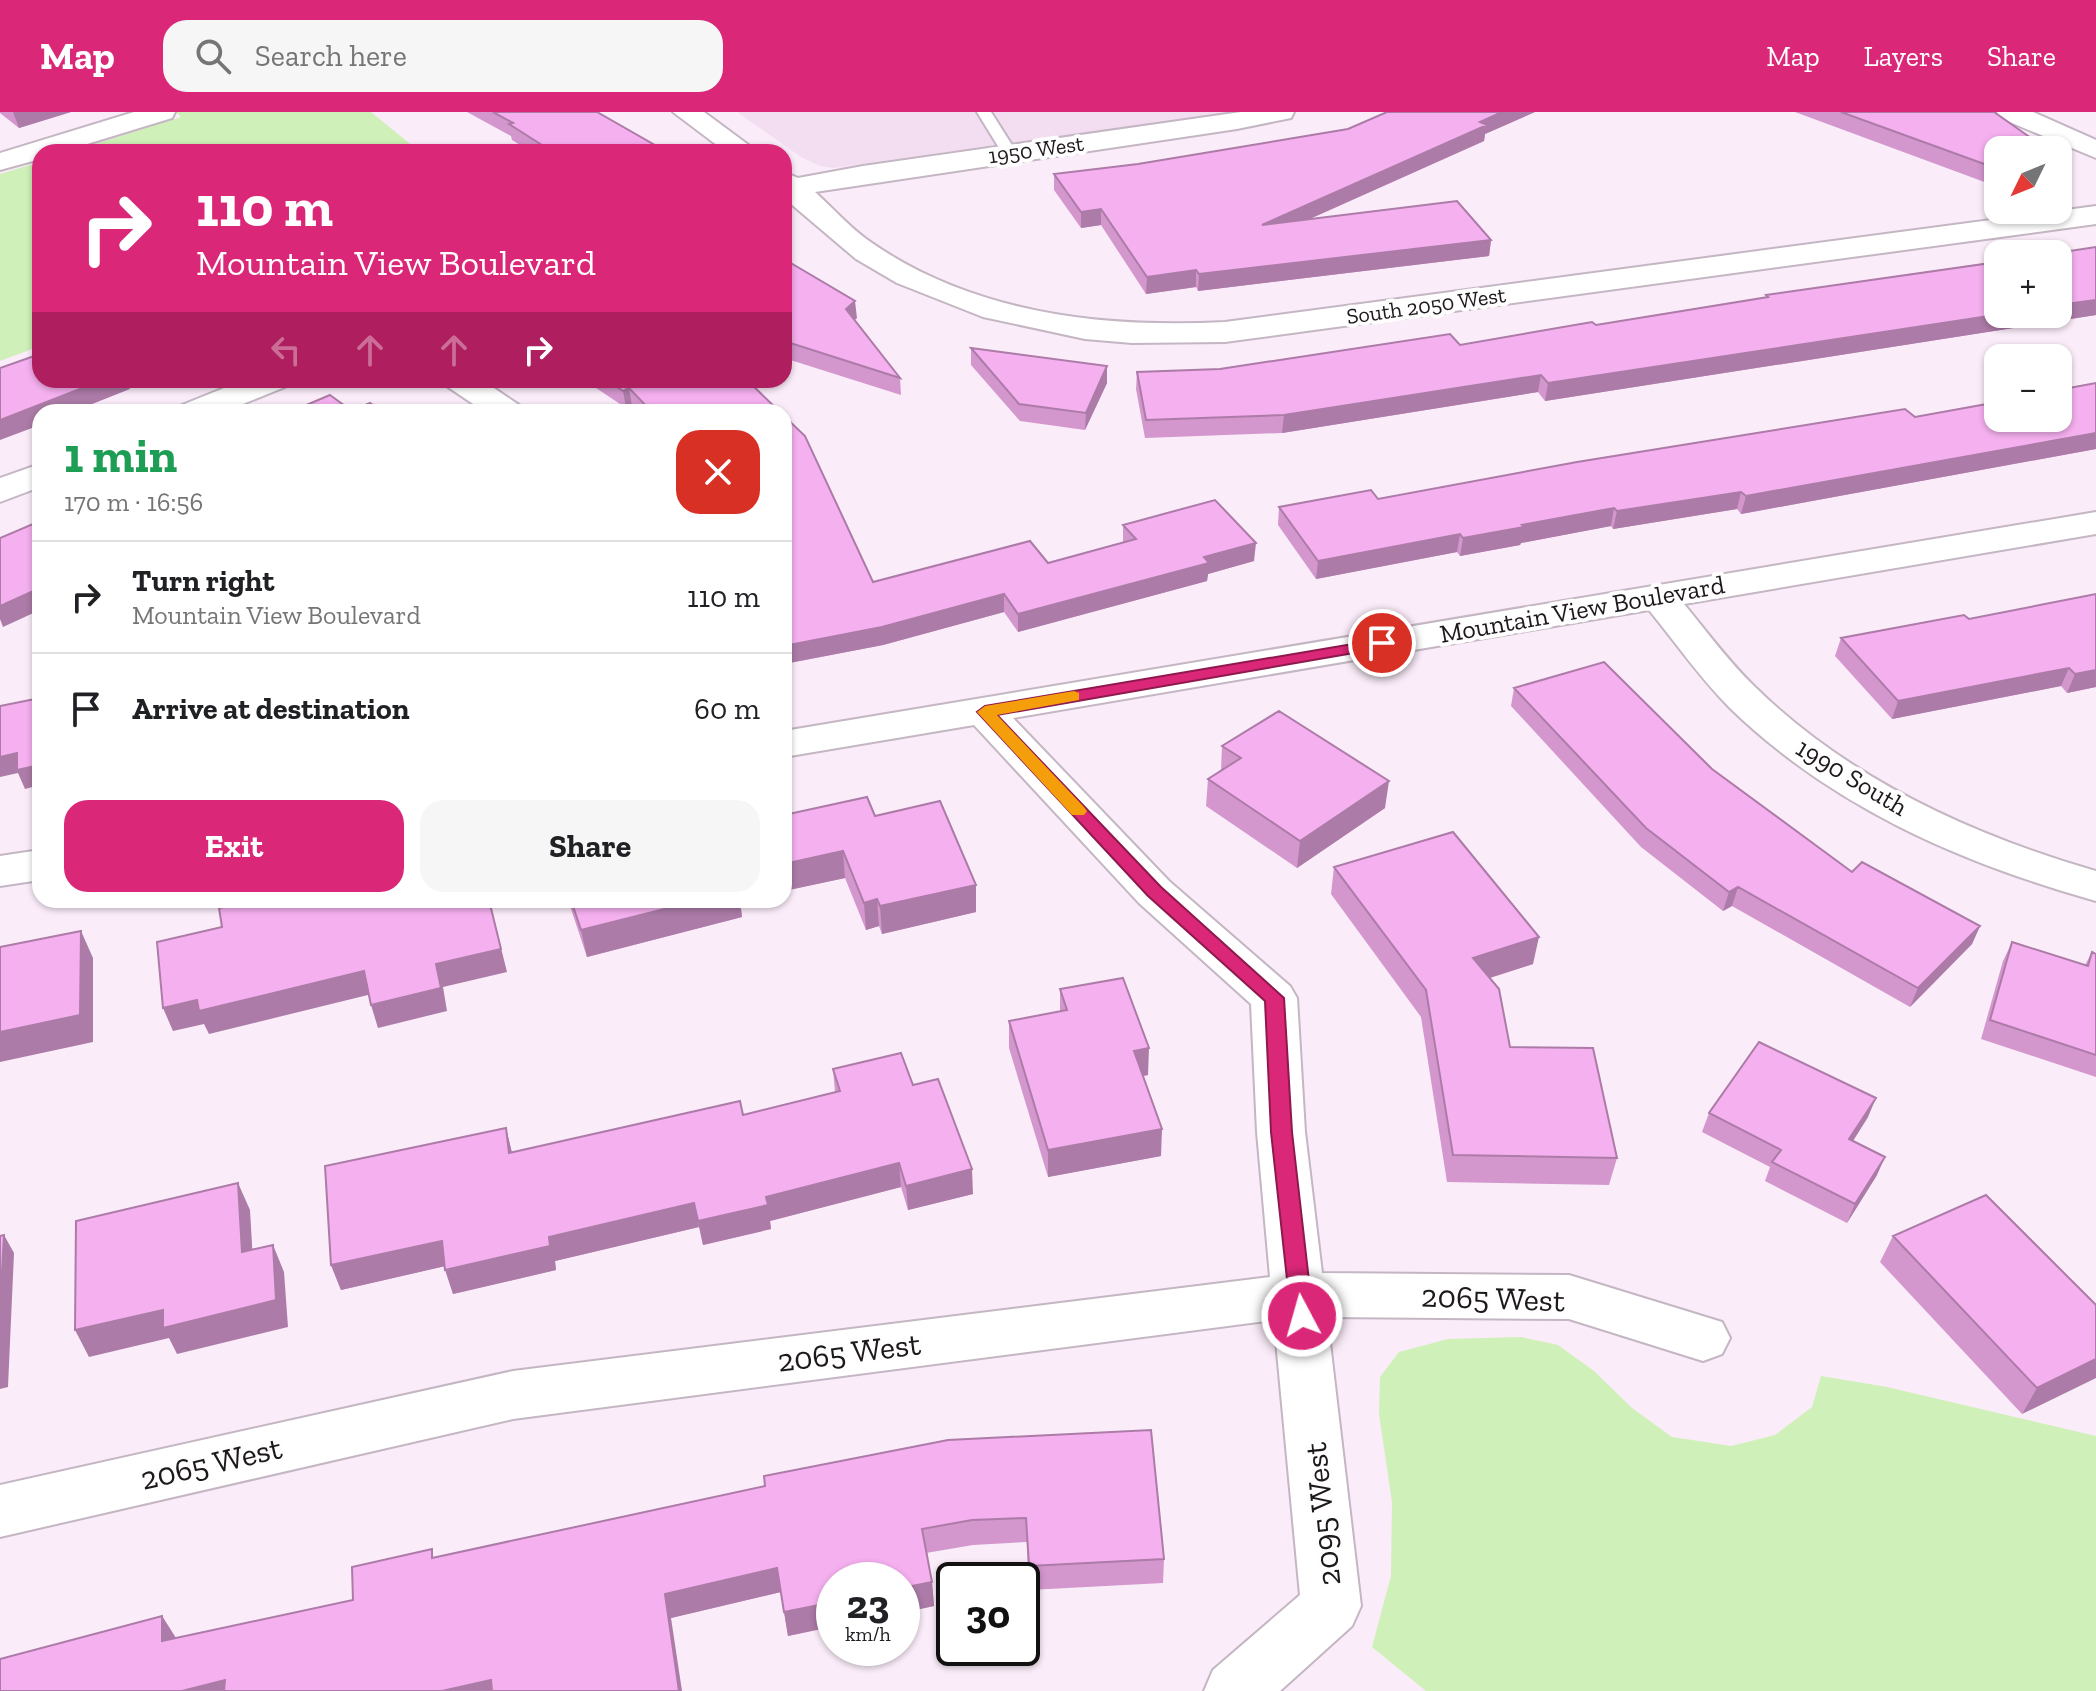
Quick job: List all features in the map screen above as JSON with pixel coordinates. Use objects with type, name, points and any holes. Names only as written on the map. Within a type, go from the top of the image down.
[{"type":"street","points":[[58,144],[162,112]]},
{"type":"street","points":[[686,112],[732,144]]},
{"type":"street","name":"1950 West","points":[[792,184],[1237,121],[1281,112]]},
{"type":"street","points":[[2010,112],[2096,150]]},
{"type":"street","points":[[0,162],[32,152]]},
{"type":"street","name":"South 2050 West","points":[[792,190],[865,252],[932,289],[1022,318],[1093,331],[1139,335],[1225,332],[2096,215]]},
{"type":"street","points":[[214,404],[253,388]]},
{"type":"street","points":[[472,388],[495,404]]},
{"type":"street","points":[[0,491],[32,477]]},
{"type":"street","name":"Mountain View Boulevard","points":[[792,743],[2096,523]]},
{"type":"street","name":"1990 South","points":[[1657,596],[1742,697],[1781,733],[1824,764],[1940,829],[2008,858],[2096,886]]},
{"type":"street","points":[[985,712],[1154,892],[1274,998],[1281,1132],[1300,1295]]},
{"type":"street","points":[[0,871],[32,866]]},
{"type":"street","name":"2065 West","points":[[0,1511],[513,1395],[1300,1295],[1569,1297],[1703,1338]]},
{"type":"street","name":"2095 West","points":[[1235,1691],[1331,1606],[1300,1295]]},
{"type":"lane","points":[[984,112],[1009,153]]},
{"type":"shaded area","points":[[737,112],[1231,112],[834,168],[820,166],[792,151],[792,144],[783,144]]},
{"type":"green space","points":[[176,112],[371,112],[410,144],[95,144],[181,117]]},
{"type":"green space","points":[[32,164],[32,349],[0,361],[0,174]]},
{"type":"green space","points":[[1521,1337],[1558,1345],[1594,1371],[1632,1408],[1672,1437],[1731,1446],[1775,1435],[1812,1407],[1821,1376],[1887,1387],[2096,1436],[2096,1691],[1426,1691],[1372,1647],[1391,1576],[1392,1502],[1379,1414],[1380,1377],[1399,1352],[1448,1339]]},
{"type":"building","points":[[493,112],[597,112],[653,144],[540,144],[509,124],[513,123]]},
{"type":"building","points":[[1387,112],[1502,112],[1480,122],[1487,125],[1262,225],[1457,201],[1491,240],[1199,274],[1196,270],[1147,277],[1101,209],[1081,212],[1054,174],[1138,164],[1348,129]]},
{"type":"building","points":[[1841,112],[1994,112],[2028,136],[1984,136],[1984,164]]},
{"type":"building","points":[[2096,247],[2096,300],[2072,303],[2072,251]]},
{"type":"building","points":[[792,264],[855,301],[846,309],[900,378],[792,344]]},
{"type":"building","points":[[1984,264],[1984,317],[1548,383],[1541,375],[1284,415],[1146,420],[1137,372],[1220,369],[1450,334],[1460,345],[1768,297],[1766,295]]},
{"type":"building","points":[[971,348],[1107,366],[1086,413],[1019,404]]},
{"type":"building","points":[[32,357],[32,388],[82,388],[41,404],[32,404],[32,408],[0,420],[0,368]]},
{"type":"building","points":[[2096,383],[2096,433],[1746,496],[1741,492],[1617,511],[1614,508],[1463,538],[1460,534],[1318,561],[1279,507],[1371,490],[1378,499],[1577,462],[1905,409],[1915,417],[1984,405],[1984,432],[2072,432],[2072,387]]},
{"type":"building","points":[[629,388],[755,388],[772,404],[644,404]]},
{"type":"building","points":[[330,395],[342,404],[309,404]]},
{"type":"building","points":[[792,424],[805,436],[873,582],[1030,541],[1048,563],[1136,539],[1123,525],[1215,500],[1256,543],[1204,557],[1209,563],[1018,614],[1004,594],[882,627],[792,644]]},
{"type":"building","points":[[32,524],[32,592],[0,606],[0,538]]},
{"type":"building","points":[[2096,594],[2096,670],[2075,674],[2069,668],[1898,701],[1841,638],[1964,615],[1969,619]]},
{"type":"building","points":[[1604,662],[1712,769],[1852,872],[1862,862],[1980,926],[1918,988],[1738,887],[1729,892],[1646,828],[1514,688]]},
{"type":"building","points":[[32,700],[32,767],[17,770],[17,753],[0,757],[0,706]]},
{"type":"building","points":[[1279,711],[1389,781],[1300,841],[1208,779],[1241,758],[1222,746]]},
{"type":"building","points":[[867,797],[875,816],[940,801],[976,885],[880,906],[877,899],[864,903],[843,851],[792,862],[792,813]]},
{"type":"building","points":[[1453,832],[1539,937],[1473,958],[1499,989],[1510,1047],[1593,1048],[1617,1158],[1453,1155],[1426,990],[1334,867]]},
{"type":"building","points":[[219,908],[491,908],[501,949],[436,964],[441,988],[371,1005],[364,971],[199,1011],[197,1000],[163,1008],[157,942],[222,927]]},
{"type":"building","points":[[574,908],[668,908],[581,930]]},
{"type":"building","points":[[81,931],[80,1015],[0,1032],[0,947]]},
{"type":"building","points":[[2012,942],[2088,966],[2092,952],[2096,954],[2096,1055],[1990,1020]]},
{"type":"building","points":[[1123,978],[1149,1048],[1134,1051],[1162,1129],[1048,1150],[1009,1021],[1067,1010],[1060,989]]},
{"type":"building","points":[[1759,1042],[1876,1098],[1849,1139],[1885,1157],[1855,1204],[1772,1162],[1781,1150],[1709,1113]]},
{"type":"building","points":[[901,1053],[913,1085],[938,1079],[972,1169],[906,1186],[899,1163],[766,1197],[768,1205],[698,1221],[694,1203],[549,1237],[550,1246],[445,1270],[442,1241],[331,1265],[325,1166],[506,1128],[509,1153],[740,1101],[743,1115],[840,1091],[833,1069]]},
{"type":"building","points":[[238,1183],[242,1252],[273,1245],[276,1300],[163,1328],[163,1310],[75,1330],[76,1221]]},
{"type":"building","points":[[1986,1195],[2096,1305],[2096,1359],[2037,1388],[1893,1236]]},
{"type":"building","points":[[4,1235],[0,1309],[0,1236]]},
{"type":"building","points":[[1151,1430],[1164,1559],[1040,1565],[1040,1562],[1029,1562],[1026,1518],[972,1520],[922,1529],[932,1582],[920,1584],[920,1562],[816,1562],[816,1606],[784,1612],[777,1568],[665,1594],[679,1691],[492,1691],[491,1680],[442,1691],[224,1691],[225,1680],[182,1691],[0,1691],[0,1659],[162,1616],[162,1641],[353,1600],[352,1567],[432,1549],[432,1558],[765,1486],[764,1476],[948,1440]]},
{"type":"slow traffic","points":[[1074,696],[985,712],[1078,811]]},
{"type":"route","points":[[1302,1316],[1281,1132],[1274,998],[1154,892],[985,712],[1382,643]]}]
